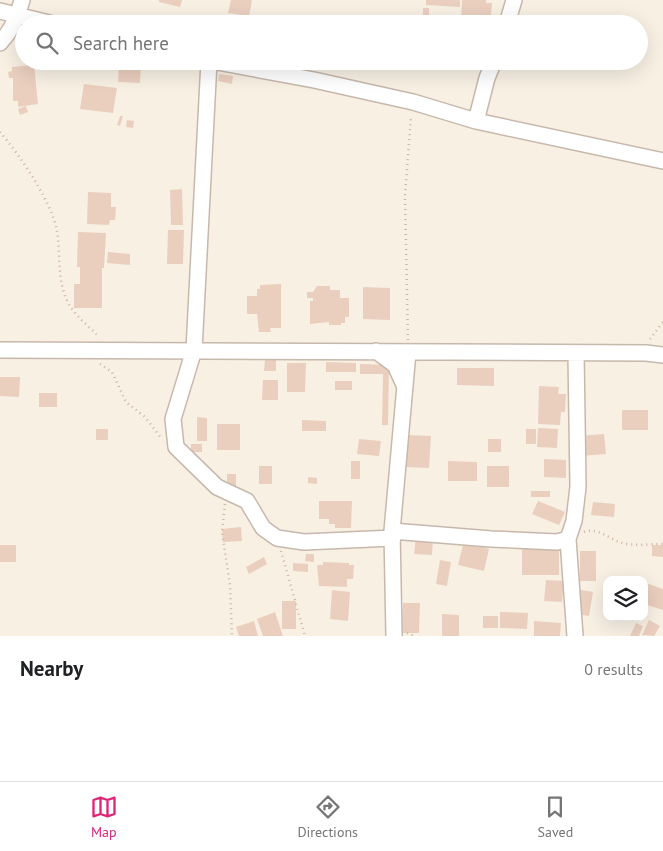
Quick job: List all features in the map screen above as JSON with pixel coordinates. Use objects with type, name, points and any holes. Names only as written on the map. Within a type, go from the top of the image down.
[{"type":"street","points":[[19,15],[22,0]]},
{"type":"street","points":[[510,15],[514,0]]},
{"type":"street","points":[[0,12],[15,15]]},
{"type":"street","points":[[0,43],[9,34],[15,23]]},
{"type":"street","points":[[210,70],[194,350],[173,418],[176,447],[217,487],[247,501],[263,528],[277,538],[304,542],[393,535],[568,543]]},
{"type":"street","points":[[260,70],[413,102],[476,121],[663,161]]},
{"type":"street","points":[[476,121],[490,70]]},
{"type":"street","points":[[0,350],[646,353],[663,355]]},
{"type":"street","points":[[376,351],[395,365],[406,387]]},
{"type":"street","points":[[394,636],[393,535],[408,352]]},
{"type":"street","points":[[575,636],[568,543],[573,526],[578,487],[576,353]]},
{"type":"path","points":[[408,352],[406,196],[413,102]]},
{"type":"path","points":[[0,132],[22,158],[53,218],[57,231],[65,298],[72,310],[110,352]]},
{"type":"path","points":[[646,353],[650,338],[663,322]]},
{"type":"path","points":[[93,361],[108,368],[126,402],[144,417],[157,435],[176,447]]},
{"type":"path","points":[[227,493],[222,532],[230,585],[232,636]]},
{"type":"path","points":[[568,543],[588,530],[596,531],[621,542],[634,545],[663,544]]},
{"type":"path","points":[[277,538],[295,592],[305,636]]},
{"type":"building","points":[[159,0],[182,0],[180,7],[159,2]]},
{"type":"building","points":[[231,0],[252,0],[249,15],[228,13]]},
{"type":"building","points":[[426,0],[460,0],[460,7],[426,5]]},
{"type":"building","points":[[462,0],[486,0],[486,3],[492,3],[491,15],[461,15]]},
{"type":"building","points":[[423,8],[429,8],[429,15],[423,15]]},
{"type":"building","points":[[12,67],[15,67],[15,70],[35,70],[38,104],[18,107],[18,101],[13,101],[13,78],[9,78],[8,72],[12,71]]},
{"type":"building","points":[[119,70],[141,70],[140,83],[118,82]]},
{"type":"building","points":[[219,74],[233,76],[232,84],[218,81]]},
{"type":"building","points":[[84,84],[117,88],[113,113],[80,109]]},
{"type":"building","points":[[26,106],[28,112],[20,115],[18,109]]},
{"type":"building","points":[[120,116],[123,116],[120,126],[117,125]]},
{"type":"building","points":[[127,120],[134,121],[133,128],[126,127]]},
{"type":"building","points":[[182,189],[183,225],[171,225],[170,190]]},
{"type":"building","points":[[88,192],[111,193],[111,207],[116,207],[115,220],[110,220],[109,225],[87,224]]},
{"type":"building","points":[[168,230],[184,230],[183,264],[167,264]]},
{"type":"building","points":[[78,232],[106,233],[104,268],[102,268],[102,308],[74,308],[74,284],[80,284],[80,267],[77,267]]},
{"type":"building","points":[[108,252],[130,254],[130,265],[107,263]]},
{"type":"building","points":[[281,284],[281,328],[270,328],[271,332],[259,332],[257,314],[247,314],[247,296],[257,296],[257,289],[260,289],[260,285]]},
{"type":"building","points":[[317,286],[330,286],[330,290],[340,290],[340,298],[349,298],[349,317],[345,317],[345,323],[341,323],[341,325],[329,325],[329,322],[310,324],[310,301],[313,301],[313,298],[307,298],[307,292],[313,292]]},
{"type":"building","points":[[363,287],[390,288],[390,320],[363,319]]},
{"type":"building","points":[[265,359],[276,359],[276,371],[264,371]]},
{"type":"building","points":[[326,362],[356,363],[356,372],[326,372]]},
{"type":"building","points":[[287,363],[306,363],[305,392],[287,392]]},
{"type":"building","points":[[360,364],[389,365],[388,425],[382,425],[383,374],[360,374]]},
{"type":"building","points":[[457,368],[494,368],[494,386],[457,385]]},
{"type":"building","points":[[0,377],[20,377],[19,397],[0,396]]},
{"type":"building","points":[[263,380],[278,380],[278,400],[262,400]]},
{"type":"building","points":[[335,381],[352,381],[352,390],[335,390]]},
{"type":"building","points":[[539,386],[559,387],[558,394],[566,394],[565,412],[561,412],[560,425],[538,424]]},
{"type":"building","points":[[39,393],[57,393],[57,407],[39,407]]},
{"type":"building","points":[[622,410],[648,410],[648,430],[622,430]]},
{"type":"building","points":[[197,417],[207,418],[207,441],[197,441]]},
{"type":"building","points":[[302,420],[326,421],[326,431],[302,431]]},
{"type":"building","points":[[217,424],[240,424],[240,450],[217,450]]},
{"type":"building","points":[[538,428],[558,429],[557,448],[537,447]]},
{"type":"building","points":[[96,429],[108,429],[108,440],[96,440]]},
{"type":"building","points":[[526,429],[536,429],[536,444],[526,444]]},
{"type":"building","points":[[604,434],[606,454],[580,456],[578,436]]},
{"type":"building","points":[[408,435],[431,436],[429,468],[405,467]]},
{"type":"building","points":[[359,439],[381,441],[379,456],[357,454]]},
{"type":"building","points":[[488,439],[501,439],[501,452],[488,452]]},
{"type":"building","points":[[191,444],[202,444],[202,452],[191,452]]},
{"type":"building","points":[[544,459],[566,460],[566,478],[544,477]]},
{"type":"building","points":[[351,461],[360,461],[360,479],[351,479]]},
{"type":"building","points":[[448,461],[477,462],[477,481],[448,481]]},
{"type":"building","points":[[259,466],[272,466],[272,484],[259,484]]},
{"type":"building","points":[[487,466],[509,466],[509,487],[487,487]]},
{"type":"building","points":[[227,474],[236,474],[236,489],[227,489]]},
{"type":"building","points":[[308,477],[317,478],[317,484],[308,483]]},
{"type":"building","points":[[531,491],[550,491],[550,497],[531,497]]},
{"type":"building","points":[[319,501],[352,501],[351,528],[335,528],[335,524],[329,524],[329,519],[319,519]]},
{"type":"building","points":[[538,501],[565,512],[559,525],[532,514]]},
{"type":"building","points":[[593,502],[615,504],[614,517],[591,515]]},
{"type":"building","points":[[241,527],[242,541],[223,542],[222,529]]},
{"type":"building","points":[[416,536],[433,537],[432,555],[414,554]]},
{"type":"building","points":[[464,541],[489,549],[484,571],[458,565]]},
{"type":"building","points":[[0,545],[16,545],[16,562],[0,562]]},
{"type":"building","points":[[652,545],[663,545],[663,557],[652,556]]},
{"type":"building","points":[[522,548],[559,549],[559,575],[522,575]]},
{"type":"building","points":[[580,551],[596,551],[596,581],[580,581]]},
{"type":"building","points":[[306,554],[314,554],[314,562],[305,561]]},
{"type":"building","points":[[264,557],[267,564],[249,574],[246,567]]},
{"type":"building","points":[[440,560],[451,562],[447,586],[436,584]]},
{"type":"building","points":[[323,562],[349,563],[349,565],[354,565],[353,579],[347,579],[347,587],[319,586],[317,565],[323,565]]},
{"type":"building","points":[[293,563],[308,564],[308,572],[293,571]]},
{"type":"building","points":[[546,580],[564,581],[562,602],[544,601]]},
{"type":"building","points":[[648,584],[663,589],[663,610],[648,605]]},
{"type":"building","points":[[576,589],[593,592],[589,616],[571,613]]},
{"type":"building","points":[[332,590],[350,592],[348,621],[330,619]]},
{"type":"building","points":[[282,601],[296,601],[296,629],[282,629]]},
{"type":"building","points":[[403,603],[420,603],[419,633],[402,633]]},
{"type":"building","points":[[275,612],[283,636],[263,636],[257,619]]},
{"type":"building","points":[[500,612],[528,613],[527,629],[500,628]]},
{"type":"building","points":[[442,614],[459,615],[459,636],[442,636]]},
{"type":"building","points":[[483,616],[498,616],[498,628],[483,628]]},
{"type":"building","points":[[649,620],[660,626],[654,636],[642,635]]},
{"type":"building","points":[[254,621],[258,636],[239,636],[236,627]]},
{"type":"building","points":[[534,621],[561,623],[560,636],[534,636]]},
{"type":"building","points":[[636,623],[643,626],[639,636],[630,636]]}]
